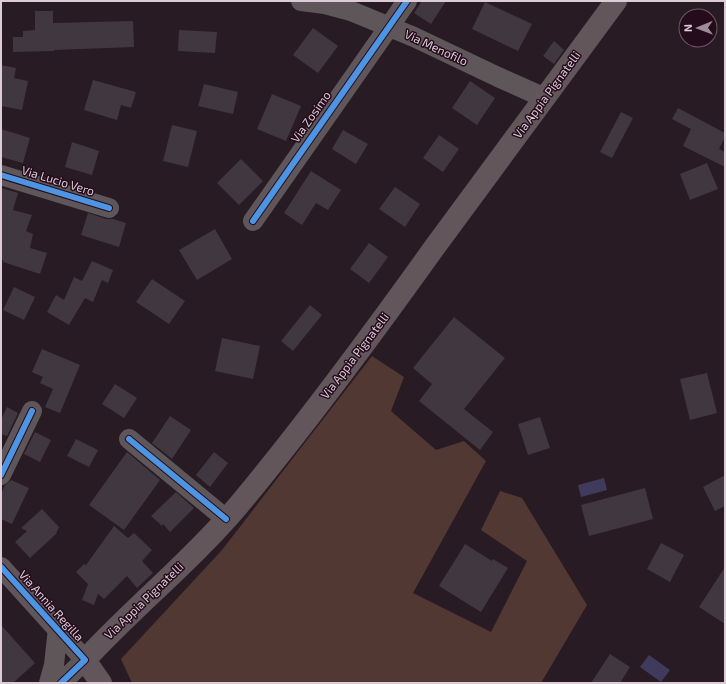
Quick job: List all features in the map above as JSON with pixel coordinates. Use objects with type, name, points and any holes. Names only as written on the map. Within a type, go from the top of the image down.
[{"type":"main road","name":"Via Appia Pignatelli","points":[[85,660],[174,574],[226,519],[282,452],[359,351],[616,1]]},
{"type":"main road","points":[[85,660],[101,683]]},
{"type":"street","name":"Via Menofilo","points":[[301,1],[325,4],[351,11],[388,26],[544,98]]},
{"type":"street","name":"Via Zosimo","points":[[253,221],[388,26],[407,1]]},
{"type":"street","name":"Via Lucio Vero","points":[[1,175],[109,208]]},
{"type":"street","points":[[1,475],[32,411]]},
{"type":"street","points":[[129,440],[226,519]]},
{"type":"street","name":"Via Annia Regilla","points":[[1,568],[58,628],[85,660]]},
{"type":"street","points":[[49,683],[54,664],[58,628]]},
{"type":"street","name":"Via Appia Pignatelli","points":[[61,683],[85,660]]},
{"type":"shaded area","points":[[372,356],[404,377],[391,411],[436,450],[464,441],[486,461],[413,593],[491,632],[527,561],[481,530],[500,491],[522,498],[587,605],[541,683],[132,683],[121,659],[222,550]]},
{"type":"shaded area","points":[[604,478],[607,490],[581,497],[578,485]]},
{"type":"shaded area","points":[[649,655],[670,670],[661,682],[640,667]]},
{"type":"building","points":[[422,1],[446,1],[431,24],[414,13]]},
{"type":"building","points":[[485,2],[532,24],[518,51],[472,29]]},
{"type":"building","points":[[35,11],[53,11],[53,23],[133,21],[134,47],[13,52],[13,37],[23,37],[23,31],[35,30]]},
{"type":"building","points":[[313,28],[338,46],[318,73],[293,55]]},
{"type":"building","points":[[179,30],[217,32],[215,53],[178,51]]},
{"type":"building","points":[[554,41],[564,50],[554,64],[543,56]]},
{"type":"building","points":[[1,65],[16,68],[14,78],[28,81],[22,110],[1,106]]},
{"type":"building","points":[[93,80],[136,92],[131,108],[121,105],[117,120],[84,110]]},
{"type":"building","points":[[470,81],[495,98],[477,125],[452,108]]},
{"type":"building","points":[[204,84],[238,92],[233,114],[198,106]]},
{"type":"building","points":[[272,94],[301,106],[286,141],[257,129]]},
{"type":"building","points":[[678,108],[725,133],[725,137],[719,149],[725,152],[725,167],[683,146],[691,129],[672,119]]},
{"type":"building","points":[[621,112],[633,118],[612,158],[600,152]]},
{"type":"building","points":[[172,125],[197,131],[188,167],[163,161]]},
{"type":"building","points":[[1,129],[30,138],[23,163],[1,157]]},
{"type":"building","points":[[343,130],[368,144],[356,164],[332,149]]},
{"type":"building","points":[[439,135],[459,149],[443,172],[423,158]]},
{"type":"building","points":[[72,142],[99,151],[92,175],[65,167]]},
{"type":"building","points":[[241,159],[263,181],[239,205],[217,183]]},
{"type":"building","points":[[707,163],[718,189],[690,200],[680,174]]},
{"type":"building","points":[[311,171],[341,190],[328,210],[316,203],[302,225],[284,213]]},
{"type":"building","points":[[395,187],[420,204],[405,227],[379,209]]},
{"type":"building","points":[[1,188],[18,193],[13,210],[32,215],[26,231],[33,234],[30,248],[47,253],[40,274],[3,262],[1,259]]},
{"type":"building","points":[[88,213],[106,219],[113,219],[126,223],[119,247],[81,235]]},
{"type":"building","points":[[215,229],[232,259],[197,280],[179,250]]},
{"type":"building","points":[[369,243],[388,257],[369,283],[350,269]]},
{"type":"building","points":[[92,261],[113,270],[108,283],[102,280],[93,302],[85,298],[69,325],[47,312],[56,295],[64,300],[74,277],[82,281]]},
{"type":"building","points":[[152,279],[185,301],[169,324],[136,302]]},
{"type":"building","points":[[14,287],[35,297],[24,320],[3,310]]},
{"type":"building","points":[[310,305],[322,315],[293,351],[281,341]]},
{"type":"building","points":[[454,317],[505,358],[464,409],[493,432],[480,450],[419,401],[432,384],[413,368]]},
{"type":"building","points":[[222,338],[260,346],[253,379],[215,371]]},
{"type":"building","points":[[42,349],[80,365],[60,413],[45,407],[53,389],[40,383],[43,377],[32,372]]},
{"type":"building","points":[[707,373],[717,413],[690,420],[680,379]]},
{"type":"building","points":[[115,384],[137,398],[124,418],[102,404]]},
{"type":"building","points":[[7,407],[18,413],[7,436],[1,434],[1,420]]},
{"type":"building","points":[[170,416],[191,430],[172,459],[152,443]]},
{"type":"building","points":[[540,417],[550,448],[528,455],[518,424]]},
{"type":"building","points":[[35,432],[51,440],[40,462],[24,454]]},
{"type":"building","points":[[76,439],[98,450],[89,467],[67,456]]},
{"type":"building","points":[[127,452],[160,480],[124,530],[89,505]]},
{"type":"building","points":[[214,452],[228,463],[210,487],[196,475]]},
{"type":"building","points":[[725,475],[725,506],[715,511],[703,487]]},
{"type":"building","points":[[11,480],[29,488],[12,524],[1,519],[1,494],[5,485]]},
{"type":"building","points":[[645,488],[653,519],[589,536],[581,505]]},
{"type":"building","points":[[176,492],[194,508],[170,532],[163,524],[162,526],[151,516]]},
{"type":"building","points":[[42,509],[59,527],[56,534],[30,558],[15,542],[27,531],[21,528]]},
{"type":"building","points":[[114,526],[128,538],[134,533],[152,550],[142,561],[153,573],[137,588],[127,576],[104,599],[98,594],[94,605],[82,600],[88,584],[76,572],[84,564],[86,565]]},
{"type":"building","points":[[661,543],[684,555],[670,582],[647,569]]},
{"type":"building","points":[[465,544],[492,561],[493,559],[508,568],[481,612],[439,586]]},
{"type":"building","points":[[725,567],[725,624],[699,607]]},
{"type":"building","points":[[1,625],[35,663],[13,683],[1,683]]},
{"type":"building","points":[[610,654],[630,667],[620,683],[591,683]]},
{"type":"cycle path","points":[[253,221],[407,1]]},
{"type":"cycle path","points":[[1,175],[109,208]]},
{"type":"cycle path","points":[[1,475],[32,411]]},
{"type":"cycle path","points":[[129,439],[226,519]]},
{"type":"cycle path","points":[[1,567],[85,660],[61,683]]}]
